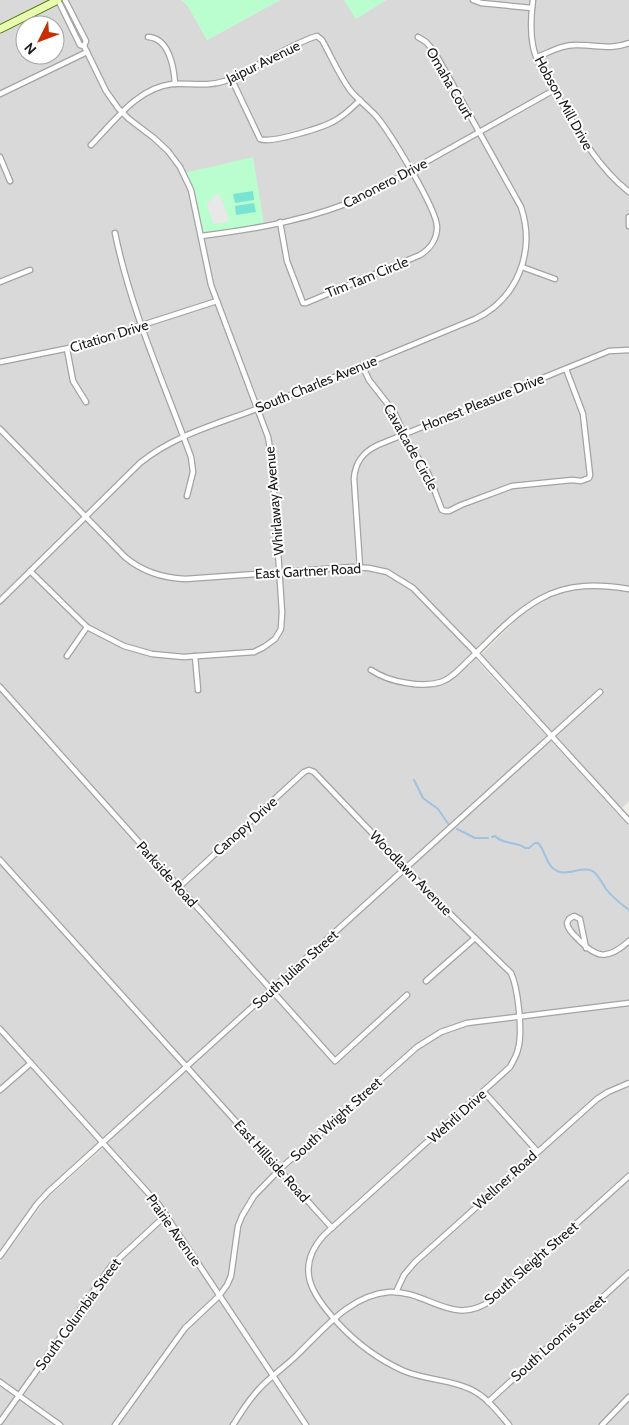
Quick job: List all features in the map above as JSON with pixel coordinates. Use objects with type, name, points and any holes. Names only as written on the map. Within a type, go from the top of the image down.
[{"type":"street","points":[[0,30],[58,0]]},
{"type":"street","name":"Whirlaway Avenue","points":[[58,0],[80,45],[84,46]]},
{"type":"street","name":"Whirlaway Avenue","points":[[30,572],[87,627],[113,641],[136,650],[166,656],[254,652],[275,639],[281,629],[280,573],[271,452],[266,430],[217,301],[208,271],[194,198],[180,167],[162,145],[123,113],[106,91],[86,52],[84,46],[86,41],[65,0]]},
{"type":"street","points":[[473,0],[481,3],[532,8]]},
{"type":"street","name":"Hobson Mill Drive","points":[[533,0],[532,40],[537,57],[590,152],[610,175],[629,192]]},
{"type":"street","points":[[148,37],[154,37],[159,40],[167,51],[174,69],[175,84]]},
{"type":"street","name":"Jaipur Avenue","points":[[91,145],[145,94],[159,87],[175,84],[208,84],[230,78],[314,37],[320,37],[348,87],[360,100]]},
{"type":"street","name":"Omaha Court","points":[[418,37],[426,42],[434,51],[479,132]]},
{"type":"street","points":[[537,57],[575,45],[606,48],[629,43]]},
{"type":"street","points":[[0,94],[86,52]]},
{"type":"street","points":[[230,78],[260,139],[263,141],[327,125],[344,115],[360,100],[386,128],[411,171]]},
{"type":"street","name":"Canonero Drive","points":[[201,236],[280,222],[319,213],[346,204],[411,171],[554,90]]},
{"type":"street","name":"South Charles Avenue","points":[[0,601],[148,457],[167,444],[480,317],[498,303],[507,294],[522,267],[527,243],[524,216],[518,200],[479,132]]},
{"type":"street","points":[[0,157],[10,181]]},
{"type":"street","name":"Tim Tam Circle","points":[[280,222],[290,270],[303,303],[309,303],[319,297],[416,257],[429,248],[436,235],[436,220],[411,171]]},
{"type":"street","points":[[629,217],[629,226]]},
{"type":"street","points":[[115,233],[124,272],[141,326],[192,456],[192,479],[188,496]]},
{"type":"street","points":[[522,267],[555,279]]},
{"type":"street","points":[[0,282],[30,270]]},
{"type":"street","name":"Citation Drive","points":[[0,360],[67,349],[217,301]]},
{"type":"street","points":[[67,349],[73,381],[86,402]]},
{"type":"street","name":"Honest Pleasure Drive","points":[[360,567],[354,479],[356,468],[363,455],[369,449],[609,351],[629,350]]},
{"type":"street","name":"Cavalcade Circle","points":[[362,365],[369,380],[394,412],[409,444],[428,473],[442,510],[445,512],[512,486],[529,483],[586,480],[590,475],[585,427],[581,407],[566,369]]},
{"type":"street","name":"East Gartner Road","points":[[0,429],[130,561],[144,570],[162,577],[185,579],[360,567],[387,572],[413,588],[629,821]]},
{"type":"street","points":[[372,670],[381,677],[394,681],[418,685],[435,684],[452,676],[521,611],[551,594],[590,585],[629,589]]},
{"type":"street","points":[[67,656],[87,627]]},
{"type":"street","points":[[195,656],[198,690]]},
{"type":"street","name":"Parkside Road","points":[[0,687],[334,1061],[407,995]]},
{"type":"street","name":"South Julian Street","points":[[0,1256],[42,1198],[600,692]]},
{"type":"street","name":"Canopy Drive","points":[[179,886],[304,772],[309,770],[314,772]]},
{"type":"street","name":"Woodlawn Avenue","points":[[314,772],[511,973]]},
{"type":"street","name":"East Hillside Road","points":[[0,860],[332,1228]]},
{"type":"street","points":[[586,948],[580,919],[574,916],[571,917],[568,919],[567,926],[586,948],[598,955],[609,954],[619,950],[629,941]]},
{"type":"street","points":[[426,981],[475,938]]},
{"type":"street","name":"Wehrli Drive","points":[[332,1228],[504,1074],[515,1057],[520,1042],[519,1017],[511,973]]},
{"type":"street","name":"South Wright Street","points":[[115,1425],[184,1328],[219,1296],[229,1281],[235,1242],[242,1216],[254,1196],[280,1169],[406,1056],[429,1038],[455,1026],[629,1003]]},
{"type":"street","name":"Prairie Avenue","points":[[0,1029],[159,1205],[306,1425]]},
{"type":"street","points":[[0,1090],[31,1063]]},
{"type":"street","name":"Wellner Road","points":[[396,1292],[404,1275],[415,1262],[537,1151],[597,1098],[629,1083]]},
{"type":"street","points":[[484,1092],[537,1151]]},
{"type":"street","name":"South Sleight Street","points":[[233,1425],[254,1395],[273,1376],[334,1319],[364,1298],[396,1292],[456,1311],[482,1306],[629,1176]]},
{"type":"street","name":"South Columbia Street","points":[[0,1422],[112,1265],[166,1215]]},
{"type":"street","points":[[332,1228],[314,1248],[309,1266],[309,1274],[311,1286],[316,1297],[334,1319],[360,1344],[389,1364],[423,1378],[471,1389],[488,1402],[509,1425]]},
{"type":"street","name":"South Loomis Street","points":[[488,1402],[629,1273]]},
{"type":"street","points":[[0,1382],[60,1425]]},
{"type":"street","points":[[602,1425],[629,1397]]},
{"type":"shaded area","points":[[0,0],[51,0],[22,15],[15,15],[15,18],[0,26]]},
{"type":"shaded area","points":[[66,0],[181,0],[188,6],[207,40],[280,0],[344,0],[356,19],[386,0],[629,0],[629,801],[622,808],[481,655],[511,625],[510,618],[471,654],[629,826],[629,1425],[310,1425],[168,1213],[0,1025],[0,33],[15,26],[15,65],[65,65],[65,15],[36,15]]},
{"type":"shaded area","points":[[253,191],[254,200],[235,203],[233,194]]},
{"type":"shaded area","points":[[218,193],[224,204],[229,222],[213,224],[207,203]]},
{"type":"shaded area","points":[[254,203],[256,212],[236,215],[235,206]]},
{"type":"shaded area","points":[[0,1034],[98,1143],[40,1195],[0,1251]]},
{"type":"shaded area","points":[[103,1148],[158,1209],[302,1425],[0,1425],[0,1262],[46,1199]]},
{"type":"green space","points":[[181,0],[280,0],[207,40],[188,6]]},
{"type":"green space","points":[[344,0],[386,0],[356,19]]},
{"type":"green space","points":[[66,6],[84,42],[83,44],[64,8]]},
{"type":"green space","points":[[253,157],[264,224],[202,235],[184,173]]},
{"type":"waterway","points":[[414,780],[423,798],[438,809],[449,825]]},
{"type":"waterway","points":[[457,829],[475,838],[488,838]]},
{"type":"waterway","points":[[492,837],[495,836],[502,841],[518,844],[525,848],[538,843],[549,864],[559,872],[591,870],[611,895],[629,910]]}]
